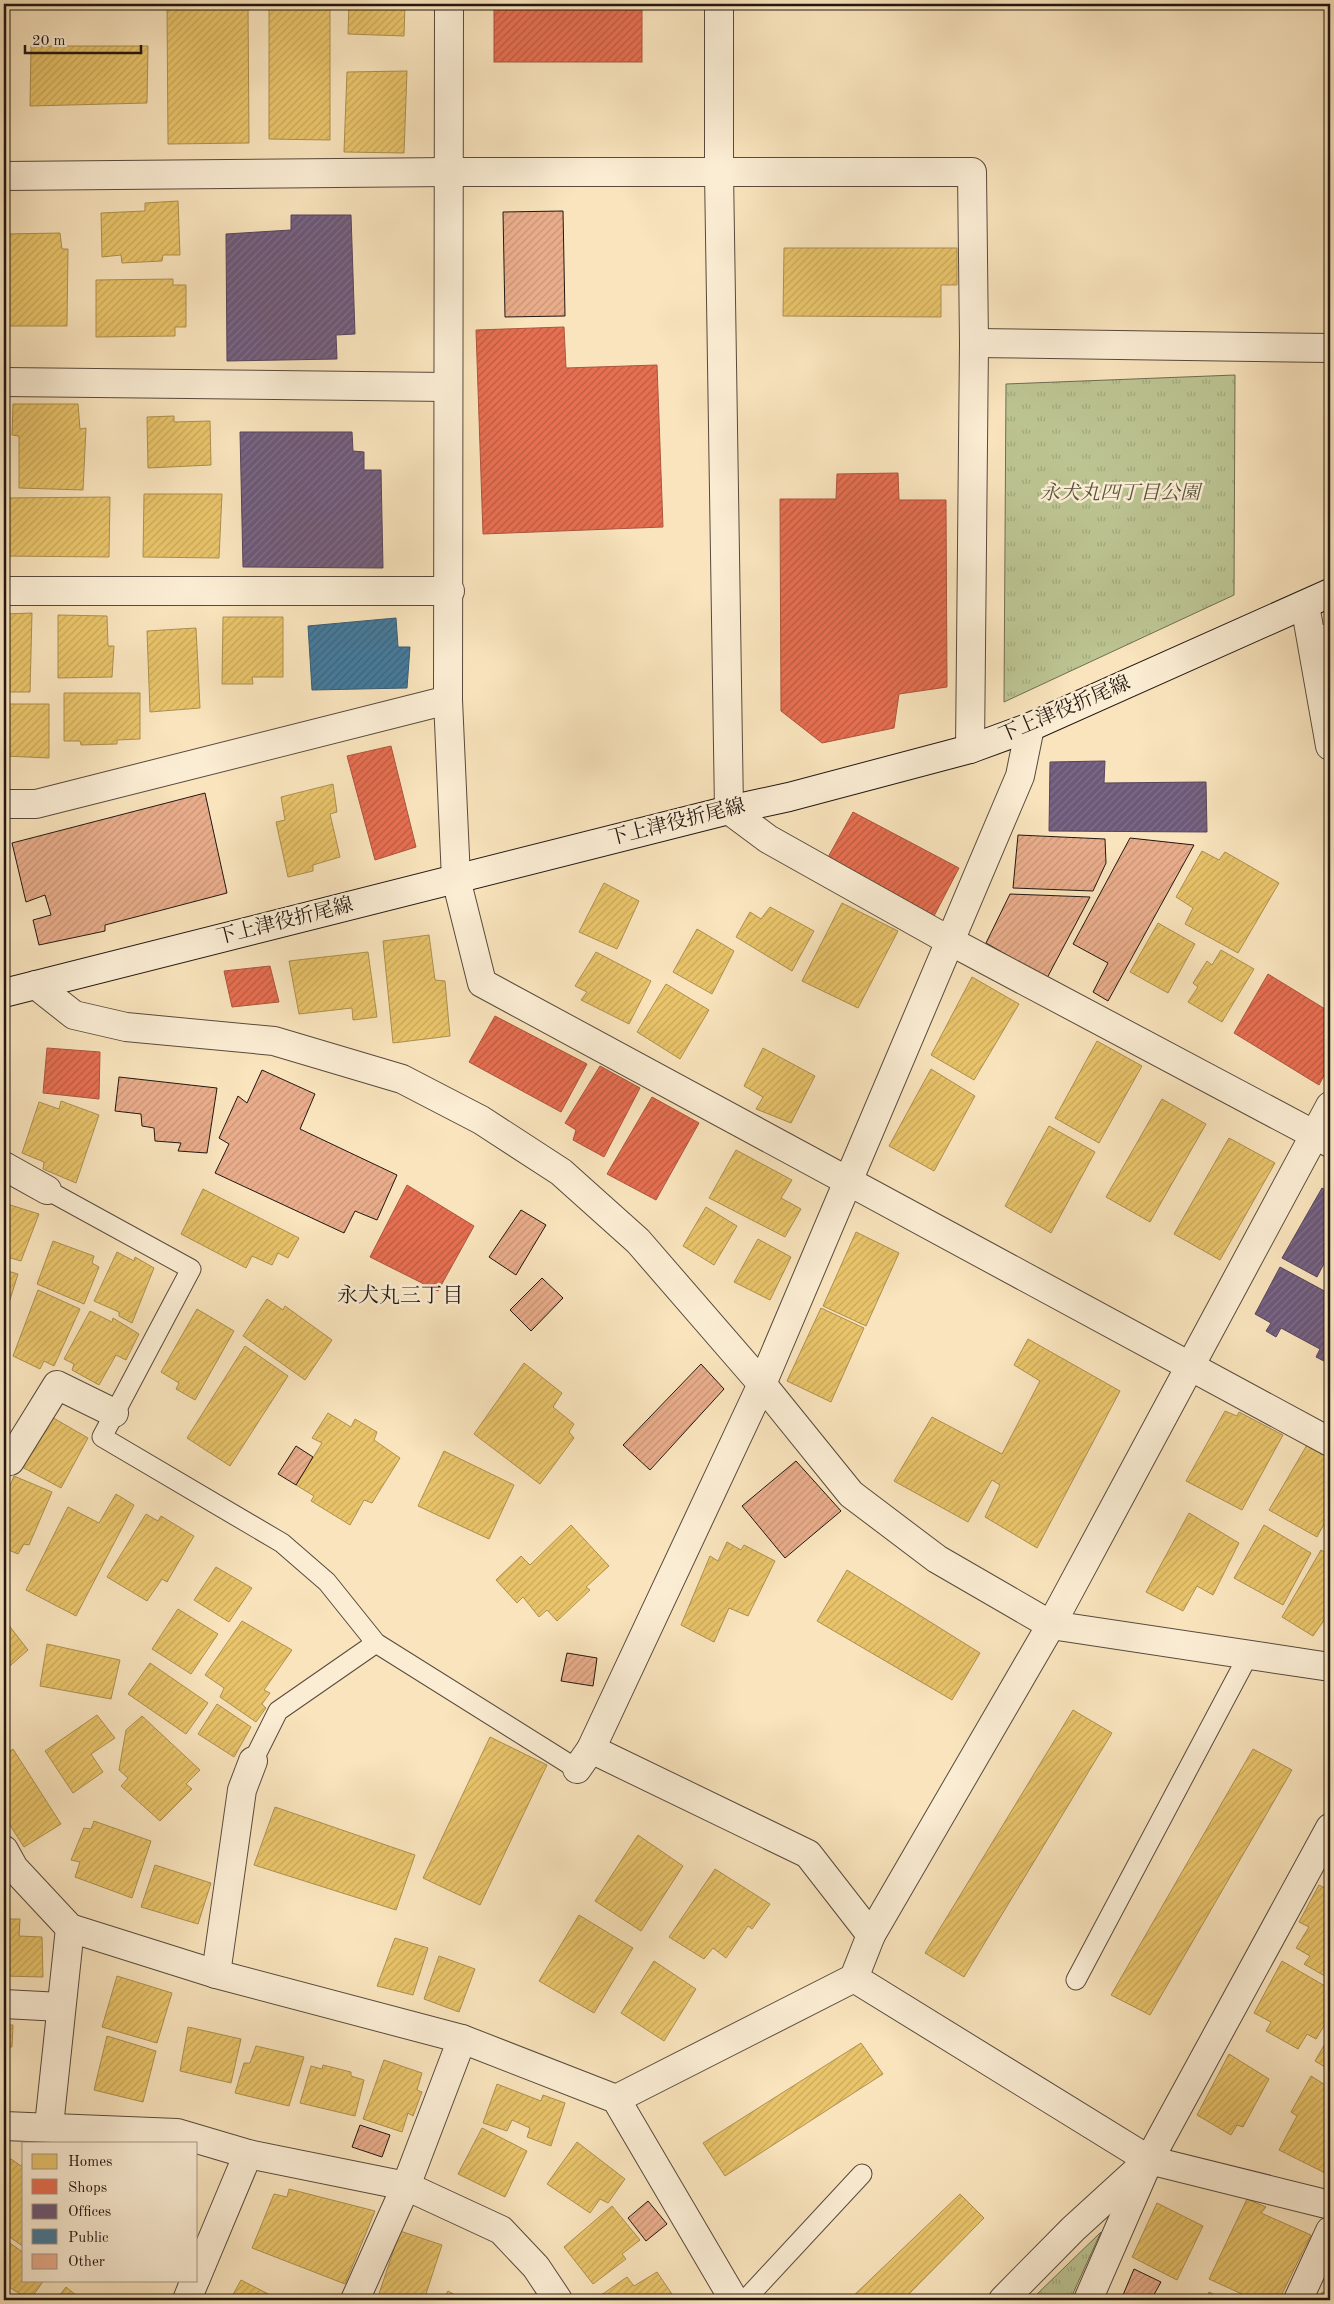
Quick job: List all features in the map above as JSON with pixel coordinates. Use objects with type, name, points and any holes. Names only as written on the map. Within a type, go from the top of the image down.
[{"type":"street","points":[[450,4],[447,387],[450,591],[448,700],[456,879],[482,983],[1330,1442]]},
{"type":"street","points":[[719,4],[719,172],[729,810],[768,839],[950,941],[1322,1139]]},
{"type":"street","points":[[4,176],[449,172],[972,172],[974,343],[970,749]]},
{"type":"street","points":[[974,343],[1330,348]]},
{"type":"street","points":[[4,382],[447,387]]},
{"type":"street","points":[[4,590],[450,591]]},
{"type":"street","name":"下上津役折尾線","points":[[4,993],[729,810],[789,797],[970,749],[1030,727],[1330,593]]},
{"type":"street","points":[[1304,605],[1320,634],[1330,746]]},
{"type":"street","points":[[4,804],[36,804],[448,700]]},
{"type":"street","points":[[871,1935],[808,1854],[584,1759],[762,1384],[1020,776],[1030,727]]},
{"type":"street","points":[[36,985],[74,1016],[126,1027],[274,1041],[402,1079],[481,1120],[561,1172],[638,1241],[762,1384],[851,1494],[937,1559],[1051,1625],[1330,1667]]},
{"type":"street","points":[[616,2099],[854,1978],[871,1935],[1051,1625],[1192,1367],[1322,1139],[1330,1106]]},
{"type":"street","points":[[4,1166],[47,1190]]},
{"type":"street","points":[[10,1461],[57,1385],[114,1413]]},
{"type":"street","points":[[216,1974],[242,1790],[252,1761]]},
{"type":"street","points":[[1088,2300],[1149,2160],[1330,1828]]},
{"type":"street","points":[[4,1850],[14,1868],[70,1928],[216,1974],[462,2039],[616,2099],[734,2300]]},
{"type":"street","points":[[49,2126],[70,1928]]},
{"type":"street","points":[[854,1978],[1149,2160],[1330,2205]]},
{"type":"street","points":[[4,2004],[62,2007]]},
{"type":"street","points":[[355,2300],[406,2186],[462,2039]]},
{"type":"street","points":[[4,2126],[49,2126],[177,2133],[248,2154],[406,2186],[500,2230],[536,2267],[558,2300]]},
{"type":"street","points":[[198,2274],[248,2154]]},
{"type":"street","points":[[1004,2300],[1073,2229],[1149,2160]]},
{"type":"street","points":[[1298,2300],[1330,2231]]},
{"type":"street","points":[[187,2300],[195,2282]]},
{"type":"lane","points":[[47,1190],[191,1269],[102,1437],[282,1543],[327,1582],[376,1643],[584,1759]]},
{"type":"lane","points":[[252,1761],[278,1711],[376,1643]]},
{"type":"lane","points":[[1076,1980],[1249,1654]]},
{"type":"lane","points":[[745,2300],[862,2174]]},
{"type":"green space","name":"永犬丸四丁目公園","points":[[1235,375],[1234,595],[1004,702],[1006,384]]},
{"type":"green space","points":[[1101,2232],[1070,2300],[1031,2300]]},
{"type":"building: Homes","points":[[167,4],[248,4],[249,143],[168,144]]},
{"type":"building: Homes","points":[[269,4],[330,4],[330,140],[269,139]]},
{"type":"building: Homes","points":[[349,4],[405,4],[404,36],[348,34]]},
{"type":"building: Homes","points":[[31,46],[148,46],[147,103],[30,106]]},
{"type":"building: Homes","points":[[407,71],[404,153],[344,152],[347,72]]},
{"type":"building: Homes","points":[[178,201],[180,255],[163,255],[162,261],[122,263],[121,255],[102,257],[101,213],[145,211],[145,203]]},
{"type":"building: Homes","points":[[60,233],[62,249],[68,249],[67,326],[7,326],[7,234]]},
{"type":"building: Homes","points":[[784,248],[957,248],[957,285],[941,285],[941,317],[783,316]]},
{"type":"building: Homes","points":[[173,279],[173,285],[186,285],[186,327],[175,327],[175,336],[96,337],[96,280]]},
{"type":"building: Homes","points":[[13,404],[78,404],[80,429],[86,428],[83,490],[19,488],[19,436],[12,435]]},
{"type":"building: Homes","points":[[174,416],[174,422],[210,421],[211,465],[148,468],[147,417]]},
{"type":"building: Homes","points":[[144,494],[222,494],[219,558],[143,557]]},
{"type":"building: Homes","points":[[110,497],[109,557],[4,556],[4,498]]},
{"type":"building: Homes","points":[[32,613],[30,692],[4,692],[4,614]]},
{"type":"building: Homes","points":[[58,615],[107,616],[108,646],[114,646],[112,677],[58,678]]},
{"type":"building: Homes","points":[[223,617],[283,617],[283,677],[252,677],[253,684],[222,684]]},
{"type":"building: Homes","points":[[196,628],[200,708],[150,712],[147,631]]},
{"type":"building: Homes","points":[[64,693],[140,693],[140,739],[117,740],[117,744],[81,745],[80,741],[64,741]]},
{"type":"building: Homes","points":[[4,704],[49,704],[49,758],[4,756]]},
{"type":"building: Homes","points":[[333,784],[337,812],[330,814],[340,857],[313,865],[313,871],[288,877],[276,822],[285,820],[281,797]]},
{"type":"building: Homes","points":[[1202,851],[1219,860],[1225,852],[1279,883],[1238,953],[1185,924],[1193,908],[1176,897]]},
{"type":"building: Homes","points":[[604,883],[639,901],[617,949],[579,932]]},
{"type":"building: Homes","points":[[842,903],[898,931],[858,1008],[802,981]]},
{"type":"building: Homes","points":[[770,907],[814,931],[792,971],[736,937],[750,912],[761,919]]},
{"type":"building: Homes","points":[[1158,923],[1195,944],[1168,993],[1130,972]]},
{"type":"building: Homes","points":[[697,929],[734,951],[712,994],[673,972]]},
{"type":"building: Homes","points":[[429,935],[435,980],[445,981],[450,1036],[393,1043],[383,941]]},
{"type":"building: Homes","points":[[1221,950],[1254,969],[1222,1022],[1188,1002],[1198,987],[1193,983],[1207,961],[1212,965]]},
{"type":"building: Homes","points":[[368,952],[377,1017],[353,1020],[352,1008],[299,1014],[289,961]]},
{"type":"building: Homes","points":[[596,952],[651,981],[629,1024],[581,1000],[587,992],[575,986]]},
{"type":"building: Homes","points":[[972,977],[1019,1004],[974,1080],[931,1055]]},
{"type":"building: Homes","points":[[666,984],[709,1010],[680,1059],[637,1032]]},
{"type":"building: Homes","points":[[1097,1041],[1142,1066],[1099,1143],[1055,1118]]},
{"type":"building: Homes","points":[[763,1048],[815,1076],[791,1123],[756,1109],[763,1097],[744,1086]]},
{"type":"building: Homes","points":[[931,1069],[975,1096],[934,1171],[889,1146]]},
{"type":"building: Homes","points":[[1162,1099],[1206,1124],[1150,1222],[1106,1197]]},
{"type":"building: Homes","points":[[61,1101],[99,1115],[76,1183],[43,1169],[44,1162],[22,1153],[39,1102],[59,1109]]},
{"type":"building: Homes","points":[[1049,1126],[1095,1152],[1051,1233],[1005,1206]]},
{"type":"building: Homes","points":[[1229,1138],[1275,1163],[1220,1260],[1174,1234]]},
{"type":"building: Homes","points":[[736,1150],[792,1180],[781,1198],[801,1209],[785,1237],[709,1198]]},
{"type":"building: Homes","points":[[203,1189],[299,1238],[288,1258],[278,1253],[272,1265],[252,1256],[246,1268],[181,1234]]},
{"type":"building: Homes","points":[[4,1203],[39,1214],[21,1261],[4,1256]]},
{"type":"building: Homes","points":[[706,1207],[737,1226],[714,1265],[683,1246]]},
{"type":"building: Homes","points":[[856,1232],[899,1253],[866,1326],[823,1306]]},
{"type":"building: Homes","points":[[758,1239],[791,1257],[770,1300],[734,1282]]},
{"type":"building: Homes","points":[[53,1241],[94,1256],[92,1263],[99,1267],[84,1304],[37,1284]]},
{"type":"building: Homes","points":[[117,1252],[134,1261],[135,1257],[154,1268],[132,1323],[119,1316],[119,1312],[94,1301]]},
{"type":"building: Homes","points":[[4,1270],[18,1274],[4,1319]]},
{"type":"building: Homes","points":[[38,1290],[80,1309],[54,1366],[44,1361],[40,1369],[13,1356]]},
{"type":"building: Homes","points":[[267,1299],[283,1310],[285,1306],[332,1340],[305,1380],[243,1336]]},
{"type":"building: Homes","points":[[821,1308],[864,1328],[831,1402],[787,1381]]},
{"type":"building: Homes","points":[[197,1309],[234,1331],[195,1400],[176,1389],[179,1383],[161,1372]]},
{"type":"building: Homes","points":[[90,1311],[112,1322],[113,1318],[139,1334],[126,1360],[116,1355],[99,1385],[72,1370],[74,1364],[64,1359]]},
{"type":"building: Homes","points":[[1028,1339],[1120,1391],[1037,1548],[985,1517],[1000,1485],[992,1480],[968,1522],[894,1481],[932,1417],[1002,1454],[1040,1381],[1014,1365]]},
{"type":"building: Homes","points":[[245,1346],[288,1376],[230,1466],[187,1438]]},
{"type":"building: Homes","points":[[524,1363],[562,1393],[553,1407],[574,1424],[569,1432],[574,1438],[540,1484],[474,1434]]},
{"type":"building: Homes","points":[[1225,1411],[1237,1416],[1239,1412],[1283,1435],[1242,1510],[1186,1481]]},
{"type":"building: Homes","points":[[328,1413],[351,1427],[355,1419],[377,1432],[374,1440],[400,1458],[372,1503],[364,1500],[350,1525],[311,1501],[314,1496],[296,1485],[322,1443],[312,1438]]},
{"type":"building: Homes","points":[[50,1416],[88,1438],[61,1488],[22,1467]]},
{"type":"building: Homes","points":[[1307,1445],[1330,1457],[1330,1513],[1317,1537],[1269,1510]]},
{"type":"building: Homes","points":[[444,1451],[514,1485],[489,1539],[418,1506]]},
{"type":"building: Homes","points":[[14,1476],[52,1492],[29,1545],[24,1544],[18,1554],[4,1548],[4,1500]]},
{"type":"building: Homes","points":[[116,1494],[134,1505],[76,1616],[26,1590],[68,1507],[99,1523]]},
{"type":"building: Homes","points":[[1189,1513],[1239,1543],[1213,1595],[1197,1586],[1183,1611],[1146,1592]]},
{"type":"building: Homes","points":[[146,1514],[158,1521],[161,1516],[194,1536],[167,1582],[162,1579],[147,1601],[107,1577]]},
{"type":"building: Homes","points":[[571,1525],[609,1566],[586,1587],[590,1590],[557,1621],[547,1610],[539,1617],[523,1597],[517,1603],[496,1580],[521,1556],[530,1565]]},
{"type":"building: Homes","points":[[1264,1525],[1311,1553],[1283,1605],[1234,1578]]},
{"type":"building: Homes","points":[[727,1542],[741,1550],[744,1545],[775,1561],[748,1616],[729,1608],[714,1642],[681,1625],[710,1556],[718,1561]]},
{"type":"building: Homes","points":[[1321,1550],[1330,1555],[1330,1618],[1327,1616],[1313,1636],[1282,1617]]},
{"type":"building: Homes","points":[[216,1567],[252,1588],[229,1622],[194,1600]]},
{"type":"building: Homes","points":[[847,1570],[980,1653],[952,1700],[817,1621]]},
{"type":"building: Homes","points":[[178,1609],[218,1634],[191,1674],[152,1649]]},
{"type":"building: Homes","points":[[4,1619],[28,1650],[4,1671]]},
{"type":"building: Homes","points":[[242,1621],[292,1650],[264,1690],[270,1693],[262,1704],[266,1708],[256,1722],[220,1697],[224,1688],[205,1675]]},
{"type":"building: Homes","points":[[47,1644],[120,1660],[111,1699],[40,1686]]},
{"type":"building: Homes","points":[[150,1663],[208,1703],[186,1734],[128,1694]]},
{"type":"building: Homes","points":[[217,1704],[251,1727],[234,1757],[198,1734]]},
{"type":"building: Homes","points":[[1073,1710],[1112,1733],[964,1977],[925,1953]]},
{"type":"building: Homes","points":[[97,1715],[115,1738],[91,1754],[103,1772],[73,1793],[45,1751]]},
{"type":"building: Homes","points":[[142,1716],[200,1770],[186,1784],[192,1789],[160,1821],[121,1786],[128,1778],[119,1770],[126,1730]]},
{"type":"building: Homes","points":[[490,1737],[547,1765],[480,1905],[423,1878]]},
{"type":"building: Homes","points":[[13,1749],[61,1824],[24,1847],[4,1816],[4,1755]]},
{"type":"building: Homes","points":[[1253,1749],[1292,1770],[1150,2015],[1111,1995]]},
{"type":"building: Homes","points":[[275,1807],[415,1855],[396,1910],[254,1865]]},
{"type":"building: Homes","points":[[94,1821],[151,1841],[132,1898],[75,1877],[80,1862],[71,1860],[84,1828],[91,1829]]},
{"type":"building: Homes","points":[[638,1835],[683,1866],[641,1931],[595,1901]]},
{"type":"building: Homes","points":[[155,1865],[211,1883],[198,1924],[141,1907]]},
{"type":"building: Homes","points":[[715,1869],[770,1904],[752,1929],[748,1926],[726,1958],[713,1948],[704,1959],[669,1937]]},
{"type":"building: Homes","points":[[1319,1885],[1330,1891],[1330,1979],[1304,1964],[1310,1956],[1296,1948],[1309,1927],[1299,1922]]},
{"type":"building: Homes","points":[[579,1915],[633,1948],[594,2013],[539,1981]]},
{"type":"building: Homes","points":[[4,1919],[20,1919],[19,1936],[42,1937],[43,1977],[4,1976]]},
{"type":"building: Homes","points":[[395,1938],[428,1948],[413,1995],[377,1986]]},
{"type":"building: Homes","points":[[439,1956],[475,1969],[459,2012],[424,1999]]},
{"type":"building: Homes","points":[[654,1961],[696,1989],[664,2041],[621,2013]]},
{"type":"building: Homes","points":[[1282,1961],[1330,1989],[1330,2016],[1316,2039],[1307,2034],[1298,2049],[1266,2031],[1271,2022],[1254,2013]]},
{"type":"building: Homes","points":[[117,1976],[172,1993],[157,2043],[102,2027]]},
{"type":"building: Homes","points":[[4,2025],[13,2025],[12,2047],[6,2047],[4,2075]]},
{"type":"building: Homes","points":[[188,2027],[241,2039],[231,2083],[180,2071]]},
{"type":"building: Homes","points":[[1330,2035],[1330,2070],[1315,2061]]},
{"type":"building: Homes","points":[[107,2036],[156,2051],[143,2102],[94,2090]]},
{"type":"building: Homes","points":[[861,2043],[883,2074],[725,2176],[703,2143]]},
{"type":"building: Homes","points":[[256,2046],[304,2057],[289,2106],[235,2093],[244,2063],[250,2063]]},
{"type":"building: Homes","points":[[1229,2054],[1269,2079],[1243,2127],[1237,2125],[1231,2135],[1197,2115]]},
{"type":"building: Homes","points":[[384,2060],[422,2073],[417,2090],[422,2092],[413,2116],[408,2113],[402,2132],[363,2119]]},
{"type":"building: Homes","points":[[323,2065],[351,2072],[351,2076],[364,2080],[355,2116],[300,2103],[311,2066],[322,2069]]},
{"type":"building: Homes","points":[[1311,2076],[1330,2088],[1330,2164],[1325,2173],[1279,2150],[1297,2116],[1291,2112]]},
{"type":"building: Homes","points":[[497,2084],[541,2101],[543,2095],[565,2103],[551,2146],[527,2137],[530,2128],[512,2120],[507,2131],[483,2123]]},
{"type":"building: Homes","points":[[482,2128],[527,2151],[505,2197],[458,2174]]},
{"type":"building: Homes","points":[[577,2142],[625,2179],[608,2203],[600,2199],[590,2213],[547,2184]]},
{"type":"building: Homes","points":[[11,2159],[21,2166],[22,2164],[22,2246],[4,2233],[4,2169]]},
{"type":"building: Homes","points":[[289,2189],[375,2211],[345,2284],[252,2248],[274,2194],[287,2197]]},
{"type":"building: Homes","points":[[960,2194],[984,2218],[903,2300],[849,2300]]},
{"type":"building: Homes","points":[[1247,2199],[1266,2207],[1261,2213],[1311,2235],[1279,2300],[1255,2300],[1209,2279]]},
{"type":"building: Homes","points":[[1157,2203],[1203,2226],[1177,2280],[1132,2257]]},
{"type":"building: Homes","points":[[612,2206],[640,2240],[622,2254],[626,2259],[593,2284],[564,2247]]},
{"type":"building: Homes","points":[[400,2231],[442,2245],[424,2300],[377,2300]]},
{"type":"building: Homes","points":[[4,2239],[22,2252],[22,2282],[43,2282],[30,2300],[4,2284]]},
{"type":"building: Homes","points":[[657,2272],[676,2300],[598,2300],[597,2298],[627,2277],[634,2286]]},
{"type":"building: Homes","points":[[241,2280],[276,2298],[275,2300],[230,2300]]},
{"type":"building: Homes","points":[[66,2287],[82,2300],[56,2300]]},
{"type":"building: Homes","points":[[448,2291],[464,2300],[443,2300]]},
{"type":"building: Homes","points":[[1209,2292],[1226,2300],[1206,2300]]},
{"type":"building: Homes","points":[[1322,2292],[1330,2295],[1330,2300],[1318,2300]]},
{"type":"building: Shops","points":[[494,4],[642,4],[642,62],[494,62]]},
{"type":"building: Shops","points":[[564,327],[566,368],[657,365],[663,527],[483,534],[476,330]]},
{"type":"building: Shops","points":[[898,473],[899,500],[946,500],[947,687],[899,694],[894,728],[822,743],[781,711],[780,499],[836,499],[837,474]]},
{"type":"building: Shops","points":[[391,746],[416,847],[375,860],[347,756]]},
{"type":"building: Shops","points":[[853,812],[959,868],[933,918],[827,859]]},
{"type":"building: Shops","points":[[270,966],[279,1002],[232,1007],[224,971]]},
{"type":"building: Shops","points":[[1268,974],[1330,1012],[1330,1064],[1319,1085],[1234,1033]]},
{"type":"building: Shops","points":[[495,1016],[587,1064],[561,1112],[469,1062]]},
{"type":"building: Shops","points":[[47,1048],[100,1052],[99,1099],[43,1093]]},
{"type":"building: Shops","points":[[600,1066],[640,1088],[604,1157],[573,1140],[576,1130],[565,1123]]},
{"type":"building: Shops","points":[[652,1097],[699,1123],[656,1200],[607,1174]]},
{"type":"building: Shops","points":[[407,1185],[474,1226],[438,1291],[370,1257]]},
{"type":"building: Offices","points":[[291,215],[351,215],[355,334],[336,335],[337,359],[227,361],[226,234],[291,230]]},
{"type":"building: Offices","points":[[240,432],[352,432],[353,451],[364,452],[364,470],[381,470],[383,568],[243,567]]},
{"type":"building: Offices","points":[[1105,761],[1104,783],[1206,782],[1207,832],[1049,831],[1050,762]]},
{"type":"building: Offices","points":[[1322,1188],[1330,1193],[1330,1252],[1317,1277],[1282,1258]]},
{"type":"building: Offices","points":[[1280,1267],[1330,1294],[1330,1364],[1316,1357],[1320,1349],[1281,1328],[1276,1337],[1266,1331],[1271,1323],[1255,1314]]},
{"type":"building: Public","points":[[396,618],[398,647],[410,647],[407,688],[312,690],[308,626]]},
{"type":"building: Other","points":[[4,4],[8,4],[9,37],[4,37]]},
{"type":"building: Other","points":[[563,211],[565,316],[505,317],[503,212]]},
{"type":"building: Other","points":[[205,793],[227,893],[105,925],[105,931],[39,945],[33,920],[51,915],[45,895],[26,902],[12,843]]},
{"type":"building: Other","points":[[1018,835],[1105,839],[1106,863],[1093,891],[1013,888]]},
{"type":"building: Other","points":[[1130,838],[1194,845],[1108,1001],[1093,992],[1108,963],[1073,944]]},
{"type":"building: Other","points":[[1010,894],[1090,897],[1047,978],[986,943]]},
{"type":"building: Other","points":[[262,1070],[315,1094],[300,1129],[397,1175],[377,1220],[355,1211],[344,1233],[215,1173],[229,1144],[219,1138],[238,1096],[247,1103]]},
{"type":"building: Other","points":[[119,1077],[217,1088],[207,1153],[178,1151],[181,1143],[155,1141],[154,1128],[142,1126],[141,1114],[115,1111]]},
{"type":"building: Other","points":[[521,1210],[546,1225],[516,1275],[489,1257]]},
{"type":"building: Other","points":[[542,1278],[563,1298],[531,1331],[510,1310]]},
{"type":"building: Other","points":[[701,1364],[724,1389],[650,1470],[623,1445]]},
{"type":"building: Other","points":[[296,1446],[313,1457],[296,1485],[278,1474]]},
{"type":"building: Other","points":[[796,1461],[841,1511],[785,1558],[742,1506]]},
{"type":"building: Other","points":[[567,1653],[597,1658],[593,1686],[561,1681]]},
{"type":"building: Other","points":[[360,2125],[390,2135],[382,2157],[352,2147]]},
{"type":"building: Other","points":[[648,2201],[667,2224],[646,2241],[628,2218]]},
{"type":"building: Other","points":[[1134,2269],[1161,2282],[1151,2300],[1136,2300],[1123,2295]]},
{"type":"district","name":"永犬丸三丁目","points":[[400,1296]]}]
